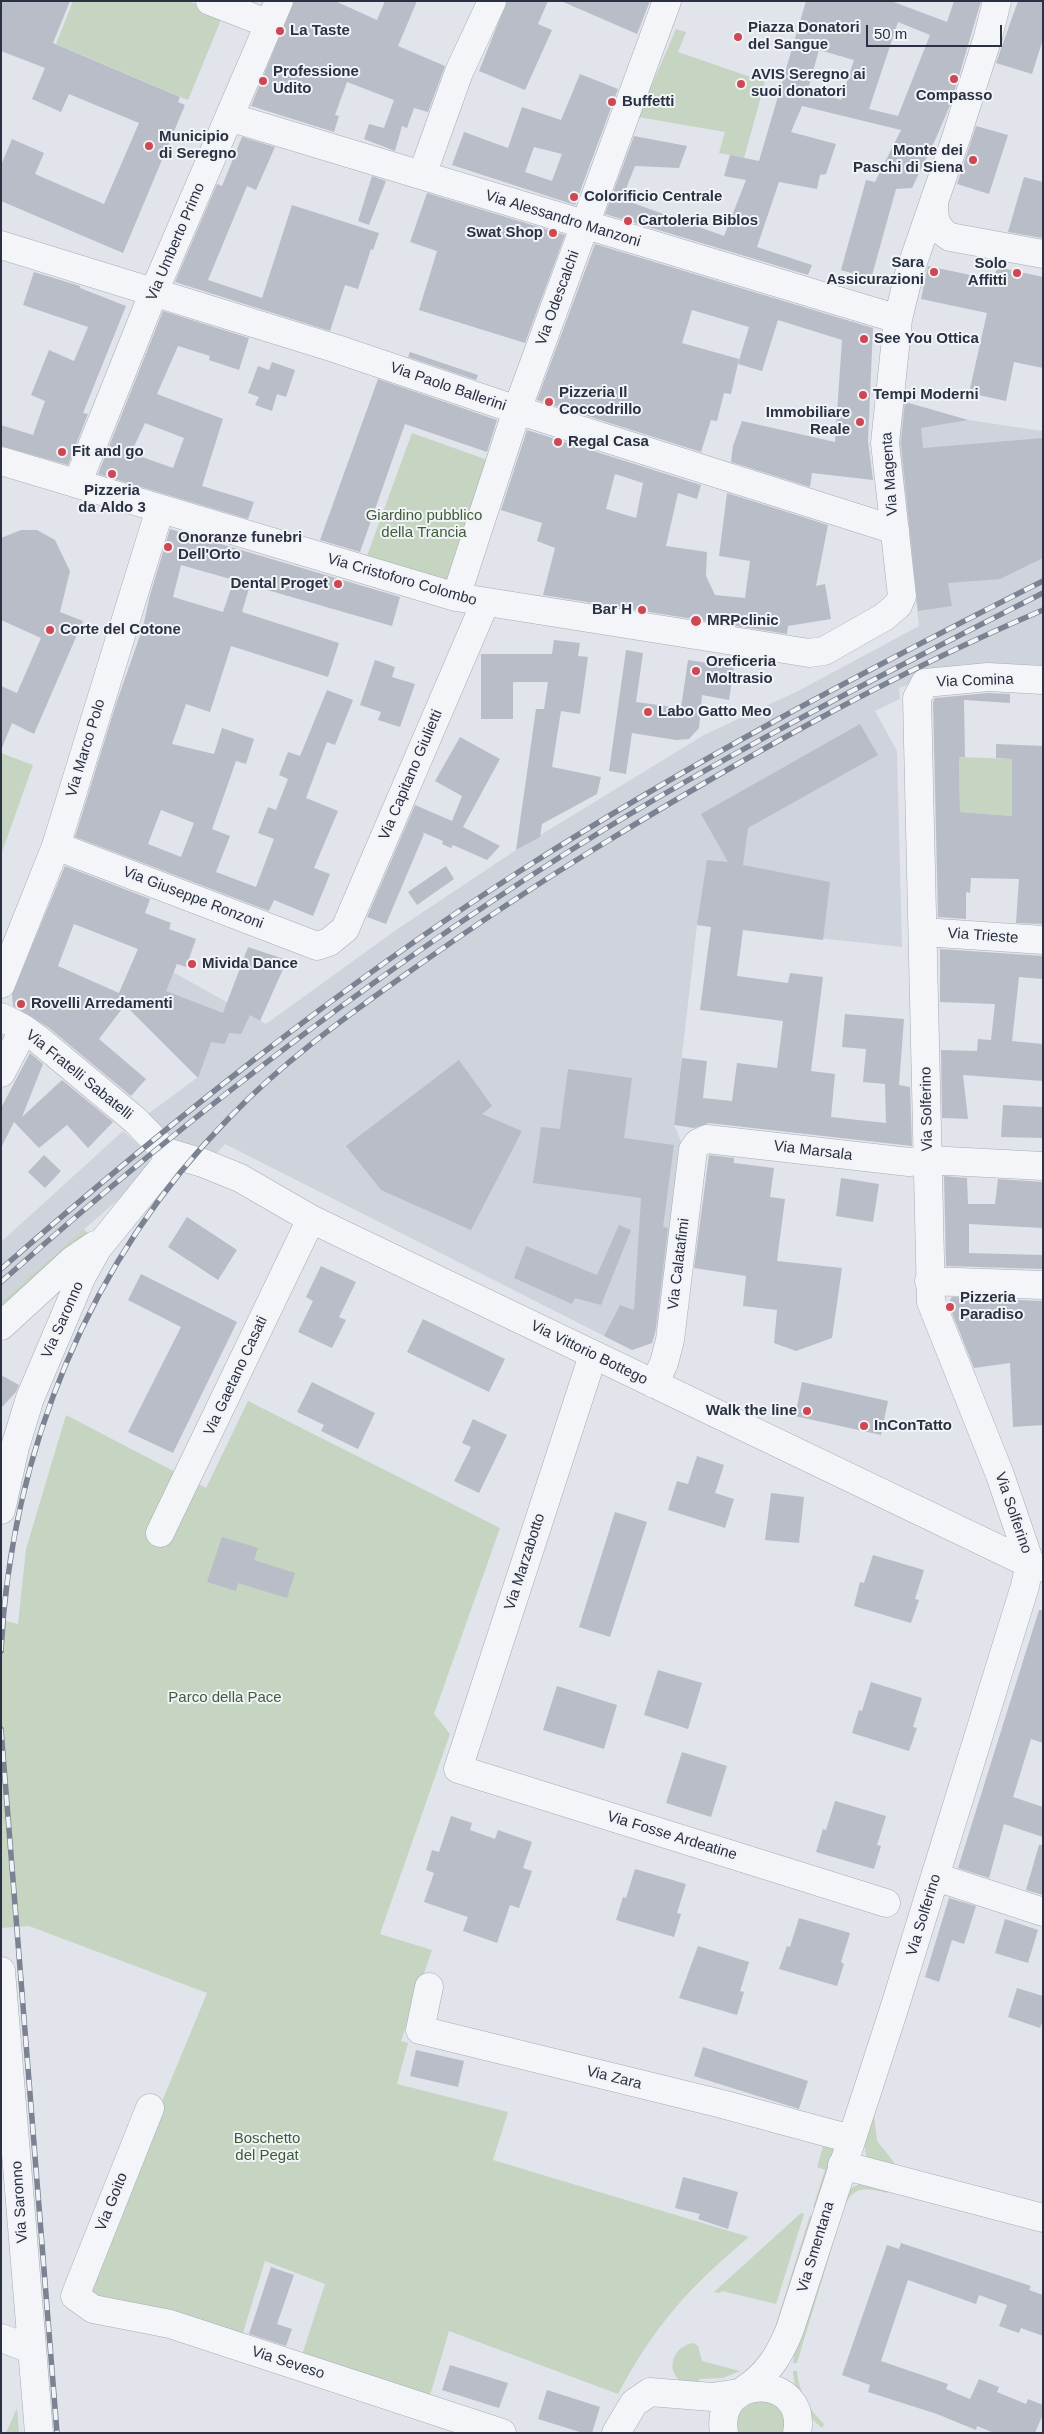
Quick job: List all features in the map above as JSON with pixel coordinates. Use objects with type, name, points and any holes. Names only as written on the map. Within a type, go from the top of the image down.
[{"type":"street","points":[[210,1],[274,13]]},
{"type":"street","points":[[422,175],[459,72],[492,1]]},
{"type":"street","name":"Via Odescalchi","points":[[456,597],[517,410],[667,1]]},
{"type":"street","name":"Via Magenta","points":[[892,612],[900,600],[902,590],[885,434],[898,319],[909,274],[934,204],[988,37],[997,1]]},
{"type":"street","name":"Via Umberto Primo","points":[[77,484],[153,294],[274,13]]},
{"type":"street","name":"Via Alessandro Manzoni","points":[[229,117],[584,226],[898,319]]},
{"type":"street","name":"Via Magenta","points":[[909,274],[924,255],[950,237],[939,230],[936,224],[934,204]]},
{"type":"street","points":[[950,237],[1043,254]]},
{"type":"street","name":"Via Paolo Ballerini","points":[[1,245],[153,294],[337,349],[517,410],[895,530]]},
{"type":"street","name":"Via Cristoforo Colombo","points":[[1,461],[456,597],[485,603],[809,653],[824,651],[892,612]]},
{"type":"street","name":"Via Marco Polo","points":[[1,984],[56,846],[160,508]]},
{"type":"street","name":"Via Capitano Giulietti","points":[[329,942],[345,929],[485,603]]},
{"type":"street","name":"Via Comina","points":[[917,698],[925,683],[988,677],[1043,680]]},
{"type":"street","name":"Via Solferino","points":[[842,2165],[936,1877],[1026,1586],[1036,1567],[931,1302],[929,1281],[917,698]]},
{"type":"street","name":"Via Giuseppe Ronzoni","points":[[56,846],[317,946],[329,942]]},
{"type":"street","name":"Via Trieste","points":[[923,932],[1043,940]]},
{"type":"street","points":[[1,1073],[13,1023]]},
{"type":"street","name":"Via Fratelli Sabatelli","points":[[13,1023],[135,1120],[152,1139]]},
{"type":"street","name":"Via Vittorio Bottego","points":[[152,1139],[166,1152],[203,1163],[240,1178],[311,1219],[1036,1567]]},
{"type":"street","name":"Via Marsala","points":[[698,1143],[707,1139],[910,1162],[928,1160],[1043,1166]]},
{"type":"street","name":"Via Calatafimi","points":[[654,1384],[664,1363],[670,1340],[692,1150],[698,1143]]},
{"type":"street","name":"Via Saronno","points":[[1,1510],[22,1422],[47,1355],[88,1264],[173,1155]]},
{"type":"street","name":"Via Gaetano Casati","points":[[160,1533],[311,1219]]},
{"type":"street","points":[[1,1326],[73,1260],[115,1227]]},
{"type":"street","points":[[929,1281],[1043,1285]]},
{"type":"street","name":"Via Marzabotto","points":[[458,1769],[593,1355]]},
{"type":"street","name":"Via Fosse Ardeatine","points":[[458,1769],[886,1903]]},
{"type":"street","points":[[936,1877],[1043,1912]]},
{"type":"street","name":"Via Saronno","points":[[1,1971],[8,2148],[39,2433]]},
{"type":"street","name":"Via Zara","points":[[429,1987],[420,2030],[722,2104],[851,2139]]},
{"type":"street","name":"Via Goito","points":[[74,2296],[150,2108]]},
{"type":"street","points":[[842,2165],[1043,2218]]},
{"type":"street","name":"Via Smentana","points":[[742,2392],[761,2378],[773,2364],[790,2329],[842,2165]]},
{"type":"street","name":"Via Seveso","points":[[74,2296],[93,2309],[170,2324],[502,2433]]},
{"type":"street","name":"Via Smentana","points":[[790,2329],[786,2367],[795,2416]]},
{"type":"street","points":[[1,2338],[30,2349]]},
{"type":"street","points":[[616,2433],[639,2398],[650,2392],[712,2397],[742,2392],[760,2386],[773,2388],[784,2395],[795,2416],[817,2433]]},
{"type":"street","points":[[723,2433],[726,2411],[731,2401],[742,2392]]},
{"type":"street","points":[[668,2393],[703,2414],[723,2433]]},
{"type":"shaded area","points":[[902,401],[968,420],[1043,431],[1043,665],[964,664],[899,688],[900,699],[875,711],[897,751],[902,947],[697,925],[674,1125],[684,1148],[663,1305],[652,1343],[632,1350],[225,1144],[212,1158],[175,1145],[160,1126],[144,1117],[198,1077],[117,997],[137,952],[266,1024],[396,930],[516,850],[704,735],[800,690],[919,626],[898,437]]},
{"type":"shaded area","points":[[123,1131],[145,1151],[153,1169],[1,1302],[1,1242]]},
{"type":"green space","points":[[73,1],[189,1],[223,15],[188,100],[56,44]]},
{"type":"green space","points":[[676,29],[686,32],[678,52],[765,82],[744,158],[719,153],[725,132],[638,117]]},
{"type":"green space","name":"Giardino pubblico della Trancia","points":[[412,433],[493,462],[447,588],[364,564]]},
{"type":"green space","points":[[1,753],[33,765],[1,855]]},
{"type":"green space","points":[[959,757],[1012,759],[1012,816],[960,812]]},
{"type":"green space","points":[[84,1229],[91,1237],[1,1318],[1,1302]]},
{"type":"green space","name":"Parco della Pace","points":[[248,1401],[500,1528],[434,1714],[450,1734],[380,1934],[432,1950],[401,2041],[408,2043],[397,2084],[508,2112],[493,2160],[749,2237],[708,2273],[675,2308],[646,2347],[618,2394],[449,2331],[429,2399],[302,2355],[325,2284],[265,2261],[242,2336],[92,2294],[88,2280],[207,1993],[29,1926],[1,1928],[1,1620],[18,1624],[26,1549],[66,1415],[206,1488]]},
{"type":"green space","points":[[874,2114],[877,2141],[893,2161],[895,2167],[872,2162],[865,2152],[866,2139]]},
{"type":"green space","points":[[825,2140],[834,2147],[835,2151],[817,2209],[813,2207],[825,2170],[817,2167]]},
{"type":"green space","points":[[863,2182],[889,2188],[888,2193],[870,2190],[857,2191],[848,2199],[841,2216],[837,2215],[847,2190]]},
{"type":"green space","points":[[801,2213],[804,2214],[776,2304],[722,2291],[720,2293],[714,2292]]},
{"type":"green space","points":[[810,2215],[815,2217],[778,2336],[772,2337]]},
{"type":"green space","points":[[834,2223],[839,2224],[797,2363],[793,2363],[795,2348]]},
{"type":"green space","points":[[694,2343],[698,2346],[702,2361],[740,2371],[723,2378],[699,2379],[698,2389],[681,2382],[674,2373],[673,2361],[678,2351],[688,2344]]},
{"type":"green space","points":[[793,2371],[797,2371],[802,2393],[809,2407],[824,2424],[822,2428],[810,2416],[801,2402]]},
{"type":"green space","points":[[765,2400],[782,2413],[784,2433],[738,2433],[737,2419],[742,2410],[752,2403]]},
{"type":"green space","points":[[17,2408],[19,2433],[6,2433]]},
{"type":"building","name":"Municipio di Seregno","points":[[1,1],[70,1],[53,43],[180,97],[178,102],[185,105],[123,253],[1,201],[1,165],[12,139],[44,153],[35,174],[104,204],[139,123],[69,94],[61,112],[32,99],[45,68],[1,51]]},
{"type":"building","points":[[294,1],[335,1],[377,20],[385,1],[417,1],[398,46],[445,66],[428,112],[414,108],[407,128],[402,126],[395,151],[364,139],[369,124],[384,128],[394,100],[347,82],[335,115],[339,116],[334,132],[251,106]]},
{"type":"building","points":[[507,1],[548,1],[538,24],[552,30],[525,90],[479,71]]},
{"type":"building","points":[[561,1],[650,1],[637,34]]},
{"type":"building","points":[[806,1],[891,1],[947,22],[954,1],[981,1],[951,103],[936,138],[912,188],[896,189],[871,279],[841,270],[866,180],[875,182],[901,130],[802,106],[791,132],[836,144],[826,174],[820,175],[817,189],[779,182],[757,247],[812,265],[808,275],[605,214],[634,136],[687,146],[679,168],[635,166],[622,199],[724,236],[746,180],[724,176],[730,155],[759,161]],"holes":[[[898,22],[930,35],[898,116],[869,109]],[[819,50],[854,60],[841,100],[808,89]]]},
{"type":"building","points":[[1018,1],[1043,1],[1043,39],[1032,74],[996,63]]},
{"type":"building","points":[[580,74],[618,89],[575,205],[452,165],[464,132],[508,148],[522,107],[561,120]],"holes":[[[534,147],[562,154],[552,181],[525,172]]]},
{"type":"building","points":[[976,126],[1008,135],[989,194],[957,184]]},
{"type":"building","points":[[242,137],[275,147],[256,190],[247,186],[208,280],[262,298],[292,205],[379,233],[373,250],[371,249],[358,289],[345,285],[330,331],[175,282],[217,184],[222,186]]},
{"type":"building","points":[[372,176],[386,181],[369,225],[358,221]]},
{"type":"building","points":[[1024,177],[1043,182],[1042,238],[1008,232]]},
{"type":"building","points":[[427,193],[565,235],[525,343],[419,310],[437,251],[410,242]]},
{"type":"building","points":[[595,244],[873,328],[868,441],[873,480],[812,473],[810,487],[731,462],[733,446],[742,421],[835,442],[842,340],[778,320],[762,371],[738,364],[749,327],[692,310],[682,343],[739,359],[731,394],[724,393],[717,421],[711,420],[701,452],[537,400]]},
{"type":"building","points":[[928,266],[994,280],[997,267],[1043,277],[1043,368],[1014,362],[1006,401],[969,393],[987,313],[921,299]]},
{"type":"building","points":[[34,272],[80,286],[80,288],[126,306],[83,413],[88,414],[68,465],[1,446],[1,425],[33,435],[45,401],[31,395],[49,350],[74,361],[88,327],[23,305]]},
{"type":"building","points":[[163,311],[249,338],[239,370],[209,360],[210,356],[178,346],[157,394],[223,419],[202,486],[254,502],[248,519],[98,474]],"holes":[[[145,423],[184,438],[173,468],[131,453]]]},
{"type":"building","points":[[410,352],[478,375],[476,380],[408,357]]},
{"type":"building","points":[[272,362],[295,370],[286,397],[277,394],[272,411],[255,405],[259,397],[248,393],[258,366],[269,370]]},
{"type":"building","points":[[378,379],[497,420],[487,452],[405,424],[360,552],[320,540]]},
{"type":"building","points":[[905,402],[968,420],[921,428],[923,448],[1043,438],[1043,558],[1000,579],[948,583],[952,606],[918,611],[901,443]]},
{"type":"building","points":[[527,430],[701,485],[697,499],[678,493],[666,546],[707,552],[706,576],[715,595],[745,598],[750,561],[719,556],[727,493],[828,525],[816,586],[825,584],[831,619],[788,626],[787,634],[543,595],[555,548],[537,541],[542,523],[501,510]],"holes":[[[615,474],[643,483],[636,518],[606,509]]]},
{"type":"building","points":[[170,529],[400,597],[392,626],[250,585],[242,612],[339,643],[328,677],[231,646],[210,712],[186,704],[172,744],[214,754],[222,728],[254,739],[246,764],[236,761],[212,829],[230,836],[216,872],[256,887],[274,839],[258,833],[268,807],[276,810],[288,779],[279,775],[288,752],[300,756],[327,690],[353,700],[335,745],[327,742],[306,798],[338,811],[314,868],[330,874],[313,916],[274,900],[269,911],[75,837],[116,704],[143,627],[150,595]],"holes":[[[181,565],[234,580],[223,612],[173,597]],[[161,810],[194,823],[181,857],[148,844]]]},
{"type":"building","name":"Corte del Cotone","points":[[21,530],[37,530],[55,540],[70,571],[60,612],[83,621],[34,734],[12,723],[2,748],[1,686],[17,693],[41,638],[1,620],[1,538]]},
{"type":"building","points":[[554,640],[580,643],[578,656],[588,657],[580,714],[561,711],[552,767],[601,777],[597,794],[542,824],[540,837],[516,850],[536,709],[544,709],[548,682],[513,682],[513,719],[481,719],[481,654],[552,654]]},
{"type":"building","points":[[626,650],[643,653],[636,702],[681,708],[688,660],[734,667],[729,700],[702,695],[699,728],[689,739],[676,740],[632,733],[626,774],[609,771]]},
{"type":"building","points":[[375,660],[395,667],[392,677],[415,684],[400,727],[378,720],[381,712],[360,705]]},
{"type":"building","points":[[988,693],[1010,694],[1010,703],[964,700],[965,757],[959,757],[960,812],[1012,816],[1012,759],[996,758],[996,744],[1043,746],[1043,924],[1016,923],[1019,879],[971,878],[970,893],[966,892],[966,919],[938,917],[933,702],[935,698]]},
{"type":"building","points":[[860,724],[878,755],[748,828],[743,865],[830,882],[823,940],[743,930],[737,976],[788,983],[790,973],[823,977],[811,1071],[835,1074],[831,1117],[886,1123],[885,1084],[863,1082],[866,1049],[842,1047],[845,1014],[904,1019],[899,1085],[910,1087],[912,1146],[709,1123],[694,1128],[674,1125],[682,1058],[707,1061],[703,1098],[732,1101],[737,1063],[777,1068],[783,1021],[700,1010],[711,927],[697,925],[707,860],[728,862],[701,814]]},
{"type":"building","points":[[460,737],[500,759],[463,827],[500,846],[487,860],[453,845],[451,848],[442,844],[443,841],[422,832],[424,834],[386,924],[367,917],[415,805],[452,821],[462,796],[435,781]]},
{"type":"building","points":[[65,866],[150,899],[145,913],[171,923],[169,929],[196,939],[186,967],[177,964],[166,991],[223,1013],[248,947],[287,960],[260,1021],[250,1015],[241,1034],[229,1033],[225,1044],[211,1042],[198,1078],[125,1005],[99,1039],[146,1079],[131,1096],[48,1027],[13,1006],[12,994]],"holes":[[[74,924],[138,949],[119,993],[58,966]]]},
{"type":"building","points":[[446,866],[454,879],[417,905],[408,892]]},
{"type":"building","points":[[940,949],[1043,956],[1043,979],[1019,977],[1012,1041],[1043,1044],[1043,1081],[963,1075],[968,1119],[942,1118],[941,1050],[977,1051],[978,1039],[991,1040],[995,1004],[940,1002]]},
{"type":"building","points":[[30,1053],[43,1064],[22,1117],[62,1080],[113,1122],[88,1148],[67,1125],[39,1148],[14,1122],[1,1148],[1,1108]]},
{"type":"building","points":[[459,1060],[492,1106],[482,1114],[522,1131],[471,1230],[381,1190],[346,1146]]},
{"type":"building","points":[[568,1069],[632,1078],[624,1138],[674,1145],[663,1227],[668,1228],[655,1333],[652,1343],[632,1350],[604,1336],[620,1305],[634,1310],[641,1198],[533,1183],[541,1127],[560,1129]]},
{"type":"building","points":[[1003,1105],[1043,1107],[1043,1138],[1001,1137]]},
{"type":"building","points":[[44,1155],[61,1171],[45,1188],[28,1172]]},
{"type":"building","points":[[709,1155],[734,1158],[734,1163],[774,1168],[770,1197],[785,1199],[777,1261],[842,1268],[832,1338],[796,1351],[774,1343],[777,1310],[743,1306],[746,1276],[694,1268]]},
{"type":"building","points":[[944,1176],[967,1178],[968,1204],[995,1204],[998,1179],[1043,1182],[1043,1228],[969,1224],[969,1253],[1043,1255],[1043,1269],[946,1266]]},
{"type":"building","points":[[841,1178],[879,1184],[873,1222],[836,1216]]},
{"type":"building","points":[[187,1217],[237,1250],[218,1280],[168,1247]]},
{"type":"building","points":[[619,1225],[631,1230],[601,1305],[575,1298],[572,1304],[514,1278],[526,1246],[597,1275]]},
{"type":"building","points":[[321,1266],[356,1282],[339,1317],[346,1320],[332,1348],[298,1332],[313,1301],[306,1297]]},
{"type":"building","points":[[141,1274],[237,1322],[173,1453],[128,1432],[181,1327],[128,1300]]},
{"type":"building","points":[[952,1297],[1043,1301],[1043,1425],[1013,1427],[1010,1363],[974,1368],[948,1303]]},
{"type":"building","points":[[423,1319],[505,1359],[489,1392],[407,1352]]},
{"type":"building","points":[[1,1375],[19,1385],[16,1392],[1,1408]]},
{"type":"building","points":[[312,1382],[375,1413],[358,1449],[321,1431],[324,1425],[297,1412]]},
{"type":"building","points":[[802,1382],[888,1401],[881,1435],[795,1416]]},
{"type":"building","points":[[473,1419],[507,1435],[479,1493],[454,1481],[471,1447],[462,1443]]},
{"type":"building","points":[[697,1456],[724,1465],[715,1493],[734,1499],[725,1528],[668,1510],[677,1481],[688,1484]]},
{"type":"building","points":[[771,1493],[804,1497],[799,1543],[765,1540]]},
{"type":"building","points":[[615,1512],[647,1522],[610,1637],[579,1627]]},
{"type":"building","points":[[222,1537],[258,1548],[254,1560],[295,1573],[287,1598],[238,1583],[236,1591],[207,1582]]},
{"type":"building","points":[[873,1555],[924,1570],[915,1599],[919,1600],[911,1623],[854,1606],[860,1582],[864,1583]]},
{"type":"building","points":[[1039,1610],[1043,1610],[1043,1743],[1031,1739],[1013,1797],[1043,1807],[1043,1837],[1004,1824],[989,1878],[958,1868]]},
{"type":"building","points":[[658,1670],[702,1683],[688,1729],[644,1715]]},
{"type":"building","points":[[871,1682],[922,1698],[913,1727],[917,1728],[909,1751],[852,1733],[859,1710],[862,1711]]},
{"type":"building","points":[[557,1686],[617,1705],[604,1749],[543,1730]]},
{"type":"building","points":[[682,1752],[727,1766],[711,1817],[666,1803]]},
{"type":"building","points":[[835,1801],[886,1816],[877,1845],[881,1846],[874,1869],[816,1852],[823,1829],[826,1830]]},
{"type":"building","points":[[451,1816],[472,1823],[470,1830],[495,1839],[498,1830],[532,1842],[523,1868],[532,1871],[519,1908],[510,1905],[497,1943],[463,1931],[468,1917],[424,1902],[434,1873],[426,1870],[432,1850],[439,1852]]},
{"type":"building","points":[[1039,1845],[1043,1845],[1043,1895],[1026,1890]]},
{"type":"building","points":[[635,1869],[686,1884],[677,1913],[681,1914],[674,1937],[616,1920],[623,1897],[626,1898]]},
{"type":"building","points":[[949,1898],[976,1906],[964,1944],[952,1940],[939,1982],[925,1977]]},
{"type":"building","points":[[799,1918],[850,1933],[841,1962],[844,1964],[837,1986],[779,1969],[787,1946],[790,1947]]},
{"type":"building","points":[[1005,1919],[1038,1930],[1028,1963],[995,1953]]},
{"type":"building","points":[[698,1946],[749,1962],[740,1991],[744,1992],[737,2015],[679,1998]]},
{"type":"building","points":[[1017,1988],[1043,1996],[1043,2020],[1040,2028],[1008,2017]]},
{"type":"building","points":[[703,2047],[808,2081],[799,2109],[694,2076]]},
{"type":"building","points":[[416,2050],[464,2061],[458,2087],[410,2076]]},
{"type":"building","points":[[683,2177],[738,2192],[728,2229],[698,2219],[700,2214],[675,2208]]},
{"type":"building","points":[[901,2243],[1031,2286],[1029,2290],[1043,2295],[1043,2336],[1021,2328],[1019,2333],[999,2326],[1007,2305],[979,2295],[976,2304],[908,2280],[881,2361],[948,2384],[946,2389],[970,2399],[979,2379],[999,2387],[997,2392],[1026,2404],[1028,2399],[1043,2405],[1043,2414],[1035,2433],[994,2433],[977,2426],[976,2430],[937,2414],[868,2392],[870,2385],[842,2375],[887,2245],[899,2249]]},
{"type":"building","points":[[271,2267],[294,2275],[277,2324],[292,2329],[286,2346],[249,2334]]},
{"type":"building","points":[[450,2365],[508,2383],[499,2408],[442,2390]]},
{"type":"building","points":[[547,2390],[600,2407],[592,2433],[583,2433],[538,2419]]},
{"type":"railway","points":[[1,1269],[63,1215],[253,1060],[384,963],[520,871],[648,793],[778,719],[1043,581]]},
{"type":"railway","points":[[1,1282],[144,1159],[218,1100],[293,1042],[446,932],[605,829],[713,766],[877,678],[1043,593]]},
{"type":"railway","points":[[1,1651],[8,1577],[21,1504],[41,1432],[66,1363],[98,1296],[136,1233],[180,1173],[249,1098],[290,1061],[355,1011],[424,961],[575,861],[708,781],[818,719],[929,662],[1043,610]]},
{"type":"railway","points":[[1,1729],[57,2433]]},
{"type":"place","name":"La Taste","points":[[280,31]]},
{"type":"place","name":"Piazza Donatori del Sangue","points":[[738,37]]},
{"type":"place","name":"Compasso","points":[[954,79]]},
{"type":"place","name":"Professione Udito","points":[[263,81]]},
{"type":"place","name":"AVIS Seregno ai suoi donatori","points":[[741,84]]},
{"type":"place","name":"Buffetti","points":[[612,102]]},
{"type":"place","name":"Municipio di Seregno","points":[[149,146]]},
{"type":"place","name":"Monte dei Paschi di Siena","points":[[973,160]]},
{"type":"place","name":"Colorificio Centrale","points":[[574,197]]},
{"type":"place","name":"Cartoleria Biblos","points":[[628,221]]},
{"type":"place","name":"Swat Shop","points":[[553,233]]},
{"type":"place","name":"Sara Assicurazioni","points":[[934,272]]},
{"type":"place","name":"Solo Affitti","points":[[1017,273]]},
{"type":"place","name":"See You Ottica","points":[[864,339]]},
{"type":"place","name":"Tempi Moderni","points":[[863,395]]},
{"type":"place","name":"Pizzeria Il Coccodrillo","points":[[549,402]]},
{"type":"place","name":"Immobiliare Reale","points":[[860,422]]},
{"type":"place","name":"Regal Casa","points":[[558,442]]},
{"type":"place","name":"Fit and go","points":[[62,452]]},
{"type":"place","name":"Pizzeria da Aldo 3","points":[[112,474]]},
{"type":"place","name":"Onoranze funebri Dell'Orto","points":[[168,547]]},
{"type":"place","name":"Dental Proget","points":[[338,584]]},
{"type":"place","name":"Bar H","points":[[642,610]]},
{"type":"place","name":"MRPclinic","points":[[696,621]]},
{"type":"place","name":"Corte del Cotone","points":[[50,630]]},
{"type":"place","name":"Oreficeria Moltrasio","points":[[696,671]]},
{"type":"place","name":"Labo Gatto Meo","points":[[648,712]]},
{"type":"place","name":"Mivida Dance","points":[[192,964]]},
{"type":"place","name":"Rovelli Arredamenti","points":[[21,1004]]},
{"type":"place","name":"Pizzeria Paradiso","points":[[950,1307]]},
{"type":"place","name":"Walk the line","points":[[807,1411]]},
{"type":"place","name":"InConTatto","points":[[864,1426]]},
{"type":"park label","name":"Boschetto del Pegat","points":[[267,2148]]}]
